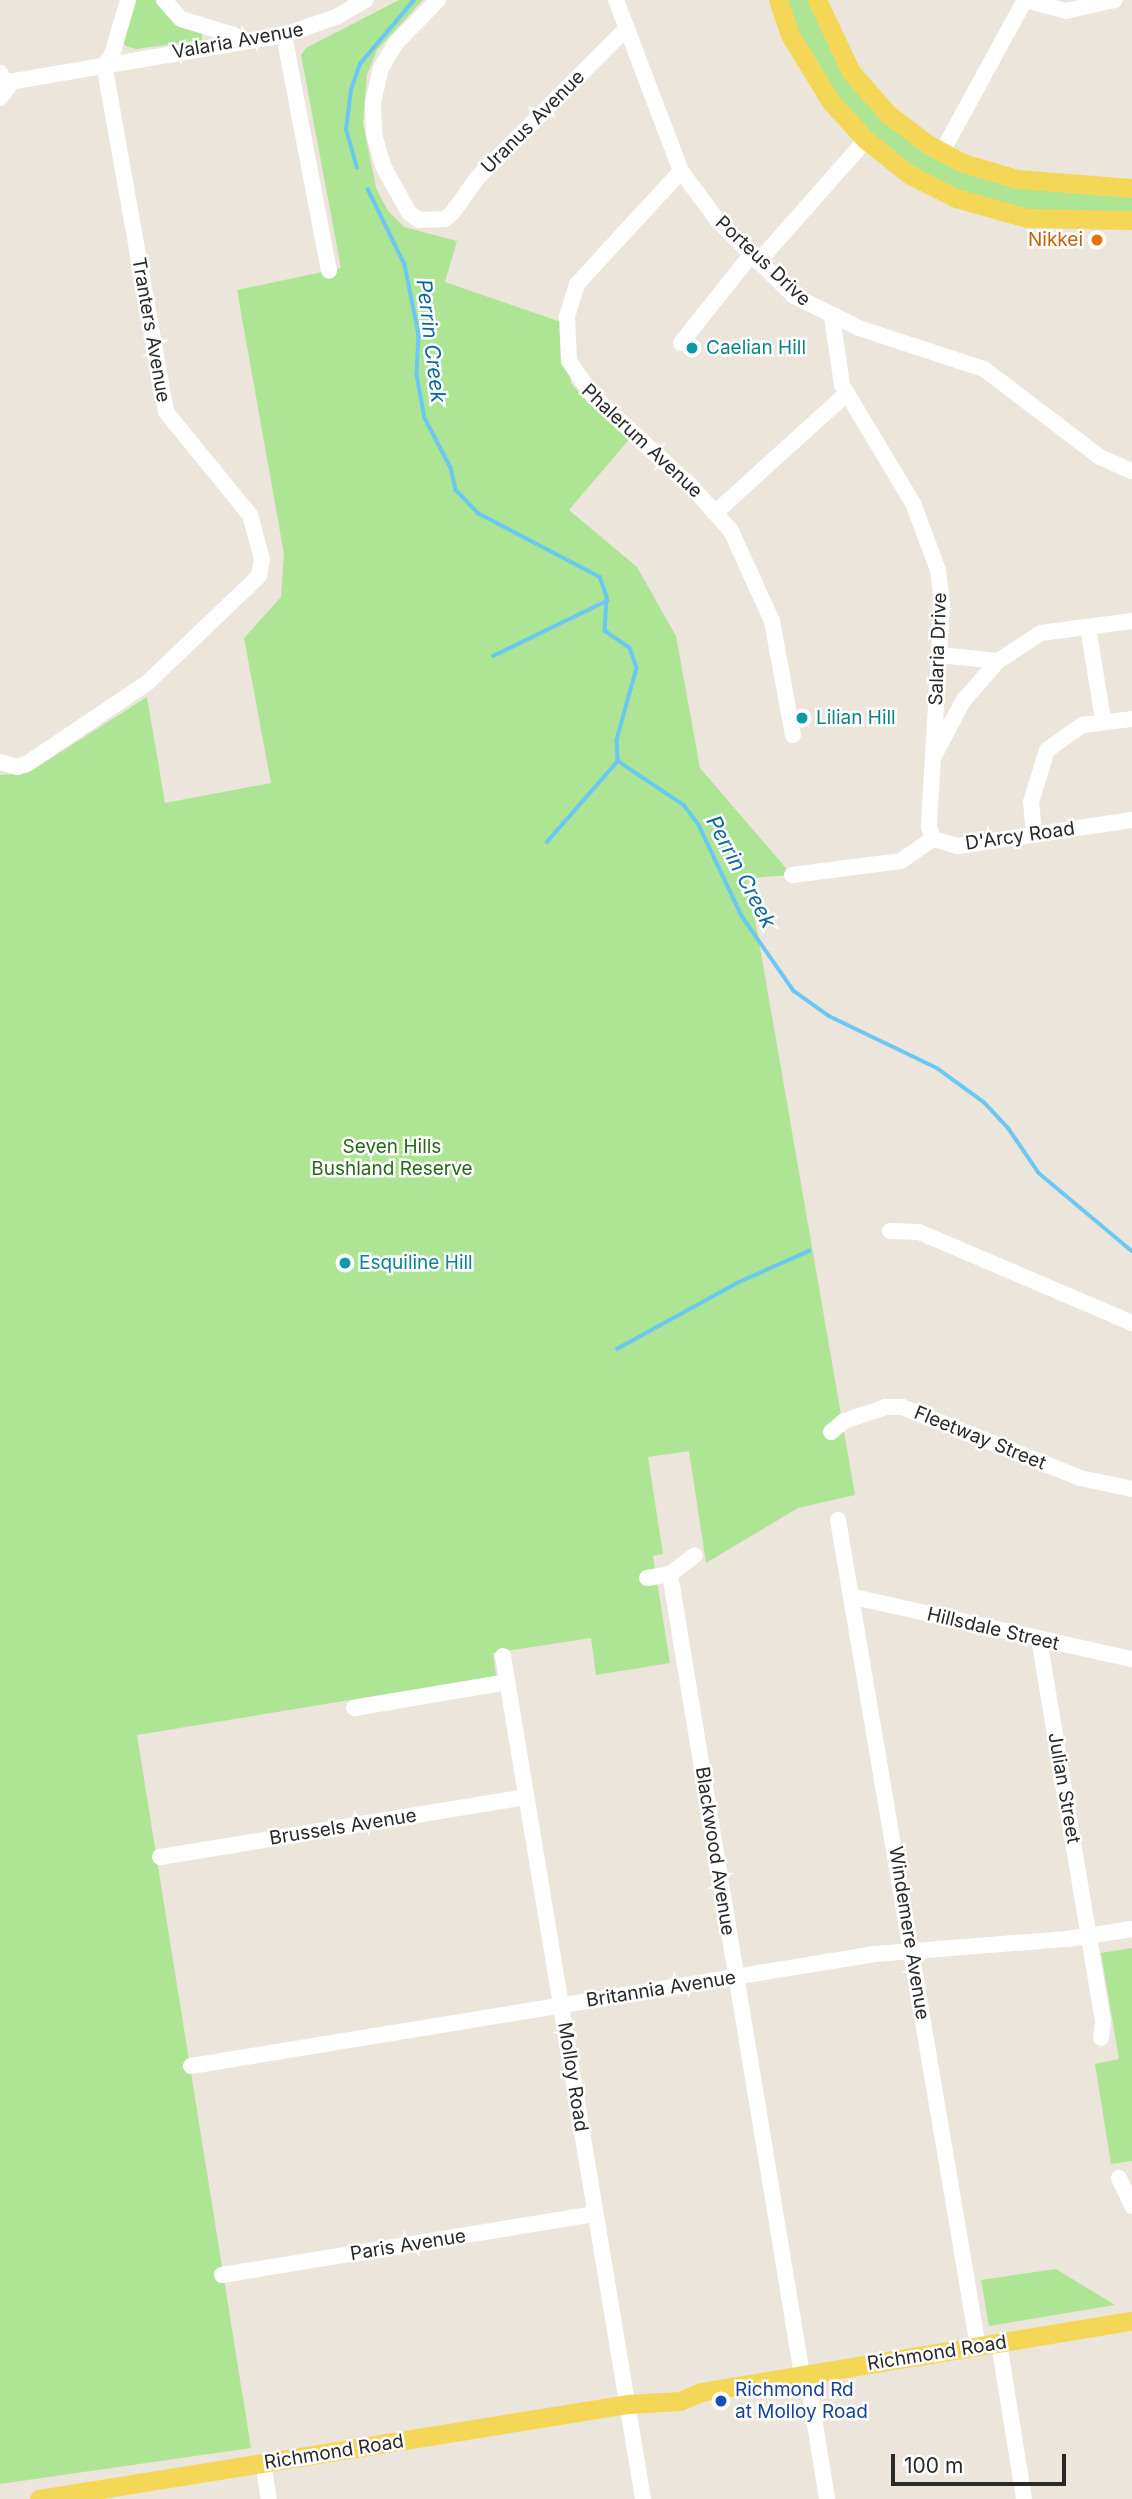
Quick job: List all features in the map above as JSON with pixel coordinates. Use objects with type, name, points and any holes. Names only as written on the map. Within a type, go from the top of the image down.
[{"type":"main road","points":[[778,0],[790,35],[815,78],[866,140],[910,175],[971,203],[1037,219],[1132,220]]},
{"type":"main road","points":[[817,0],[836,48],[866,91],[915,136],[942,152],[1017,179],[1132,188]]},
{"type":"main road","name":"Richmond Road","points":[[39,2499],[628,2404],[661,2393],[701,2392],[1132,2321]]},
{"type":"street","points":[[104,65],[112,55],[128,0]]},
{"type":"street","points":[[164,0],[181,19],[234,35],[237,41]]},
{"type":"street","name":"Valaria Avenue","points":[[5,78],[104,65],[284,35],[326,21],[366,0]]},
{"type":"street","name":"Uranus Avenue","points":[[438,0],[396,43],[381,68],[373,102],[374,134],[383,166],[409,213],[419,220],[445,219],[478,177],[625,30]]},
{"type":"street","name":"Porteus Drive","points":[[616,0],[625,30],[681,171],[703,204],[794,296],[832,317],[984,369],[1100,457],[1132,471]]},
{"type":"street","points":[[942,152],[1025,0],[1066,11],[1115,0]]},
{"type":"street","points":[[284,35],[329,271]]},
{"type":"street","name":"Tranters Avenue","points":[[0,762],[17,767],[178,659],[254,586],[261,568],[257,533],[250,515],[166,412],[104,65]]},
{"type":"street","points":[[0,98],[8,91],[5,78]]},
{"type":"street","points":[[681,343],[866,140]]},
{"type":"street","name":"Phalerum Avenue","points":[[681,171],[588,267],[570,302],[565,338],[578,380],[716,512],[749,564],[772,621],[793,735]]},
{"type":"street","name":"Salaria Drive","points":[[832,317],[838,376],[846,394],[913,503],[938,570],[940,655],[929,826],[933,839]]},
{"type":"street","points":[[716,512],[846,394]]},
{"type":"street","points":[[932,759],[963,701],[998,661],[1033,636],[1132,621]]},
{"type":"street","points":[[1088,627],[1103,720]]},
{"type":"street","points":[[940,655],[998,661]]},
{"type":"street","points":[[1034,835],[1031,802],[1047,750],[1070,730],[1103,720],[1132,719]]},
{"type":"street","name":"D'Arcy Road","points":[[933,839],[958,846],[1132,820]]},
{"type":"street","points":[[792,875],[901,860],[933,839]]},
{"type":"street","points":[[890,1231],[919,1232],[1132,1323]]},
{"type":"street","name":"Fleetway Street","points":[[831,1432],[844,1421],[886,1407],[902,1407],[1080,1478],[1132,1489]]},
{"type":"street","name":"Windemere Avenue","points":[[838,1520],[854,1598],[978,2347]]},
{"type":"street","points":[[647,1578],[670,1574],[695,1555]]},
{"type":"street","name":"Blackwood Avenue","points":[[670,1574],[736,1976],[827,2499]]},
{"type":"street","name":"Hillsdale Street","points":[[854,1598],[1132,1660]]},
{"type":"street","name":"Julian Street","points":[[1039,1639],[1103,2020],[1101,2038]]},
{"type":"street","name":"Molloy Road","points":[[503,1656],[643,2499]]},
{"type":"street","points":[[354,1708],[507,1682]]},
{"type":"street","name":"Brussels Avenue","points":[[160,1857],[526,1797]]},
{"type":"street","name":"Britannia Avenue","points":[[191,2066],[736,1976],[912,1950],[1089,1936],[1132,1929]]},
{"type":"street","points":[[1119,2178],[1132,2206]]},
{"type":"street","name":"Paris Avenue","points":[[222,2275],[594,2214]]},
{"type":"street","points":[[999,2343],[1024,2499]]},
{"type":"street","points":[[263,2463],[269,2499]]},
{"type":"green space","points":[[134,0],[160,0],[167,16],[202,33],[202,40],[136,49],[126,46],[123,43]]},
{"type":"green space","name":"Seven Hills Bushland Reserve","points":[[399,0],[423,0],[377,50],[367,75],[363,123],[376,188],[388,211],[404,227],[457,241],[445,282],[561,322],[571,383],[587,401],[632,436],[569,510],[637,567],[676,636],[700,768],[792,875],[748,878],[855,1495],[798,1508],[706,1563],[689,1451],[648,1457],[663,1554],[653,1556],[670,1663],[596,1675],[591,1638],[493,1653],[496,1676],[137,1735],[251,2448],[0,2484],[0,775],[28,773],[147,697],[165,803],[271,783],[244,638],[281,597],[284,554],[237,290],[341,268],[301,55],[306,48]]},
{"type":"green space","points":[[782,0],[811,0],[834,53],[951,161],[1132,192],[1132,216],[1007,210],[899,164],[829,92]]},
{"type":"green space","points":[[1132,1948],[1132,2161],[1111,2164],[1095,2064],[1119,2059],[1101,1953]]},
{"type":"green space","points":[[1056,2269],[1115,2305],[989,2326],[981,2280]]},
{"type":"waterway","points":[[357,168],[346,130],[351,90],[360,64],[414,0]]},
{"type":"waterway","name":"Perrin Creek","points":[[368,189],[405,265],[419,335],[417,375],[425,418],[451,468],[456,490],[478,513],[600,577],[607,596],[605,631],[630,648],[637,668],[617,740],[618,761],[684,805],[699,825],[742,916],[794,991],[829,1016],[937,1068],[984,1102],[1009,1129],[1039,1173],[1132,1251]]},
{"type":"waterway","points":[[493,656],[607,601]]},
{"type":"waterway","points":[[547,842],[618,761]]},
{"type":"waterway","points":[[617,1349],[737,1283],[809,1251]]},
{"type":"place","name":"Nikkei","points":[[1097,240]]},
{"type":"place","name":"Caelian Hill","points":[[692,348]]},
{"type":"place","name":"Lilian Hill","points":[[802,718]]},
{"type":"place","name":"Esquiline Hill","points":[[345,1263]]},
{"type":"place","name":"Richmond Rd at Molloy Road","points":[[721,2401]]}]
